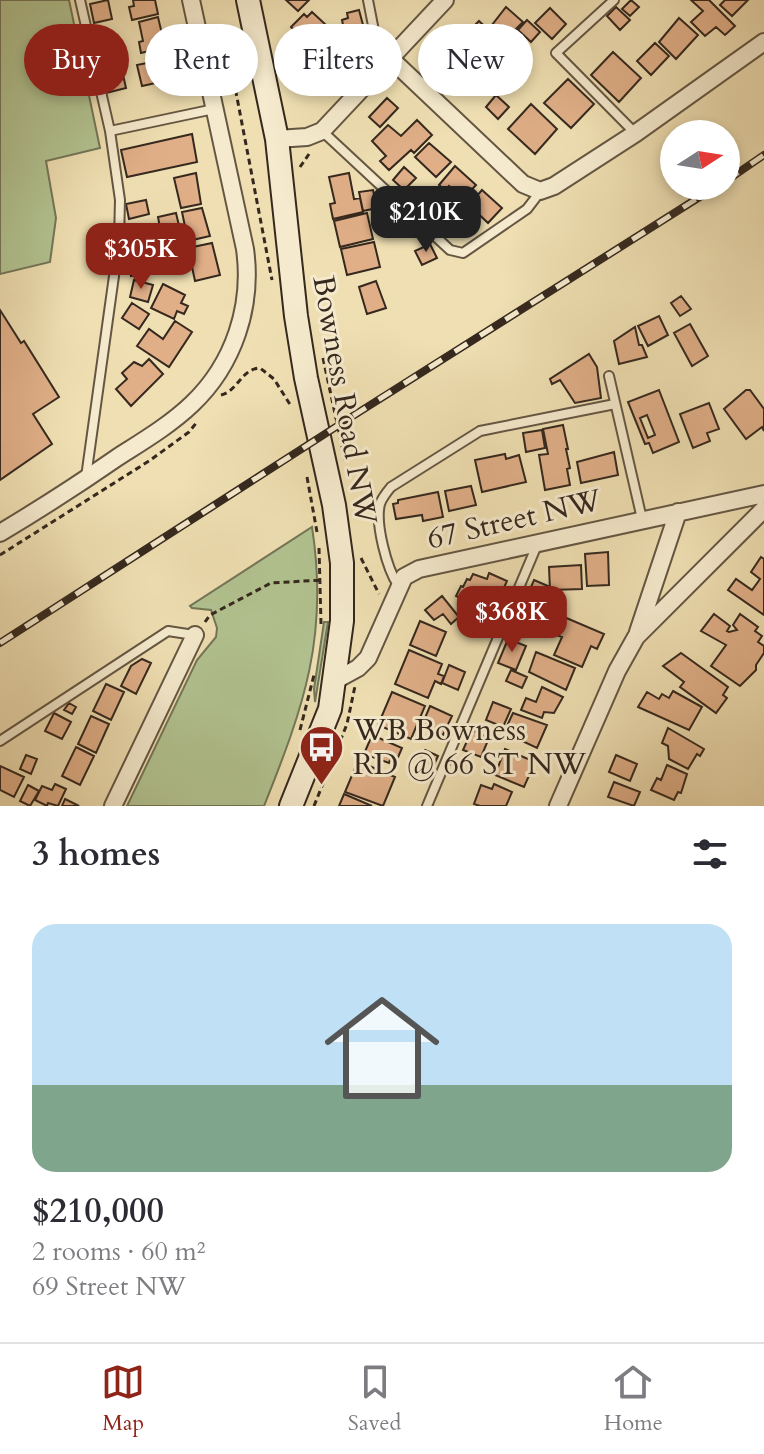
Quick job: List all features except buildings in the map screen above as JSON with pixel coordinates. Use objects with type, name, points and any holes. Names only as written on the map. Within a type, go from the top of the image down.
[{"type":"street","points":[[0,533],[179,416],[209,386],[236,335],[246,300],[247,266],[191,0]]},
{"type":"street","name":"Bowness Road NW","points":[[248,0],[253,24]]},
{"type":"street","points":[[402,47],[445,0]]},
{"type":"street","points":[[402,69],[523,184],[540,191],[554,186],[636,133],[764,42]]},
{"type":"street","name":"Bowness Road NW","points":[[258,46],[277,139],[298,332],[339,534],[343,607],[325,676],[330,709],[291,806]]},
{"type":"street","points":[[277,139],[307,137],[322,131],[356,96]]},
{"type":"street","name":"67 Street NW","points":[[325,676],[358,668],[368,658],[404,577],[419,569],[764,494]]},
{"type":"street","points":[[636,637],[764,509]]},
{"type":"street","points":[[558,806],[617,671],[636,637],[678,512]]},
{"type":"street","points":[[113,806],[195,635]]},
{"type":"lane","points":[[80,0],[110,131],[120,200],[119,240],[85,479]]},
{"type":"lane","points":[[368,0],[373,24]]},
{"type":"lane","points":[[614,0],[556,53],[636,133]]},
{"type":"lane","points":[[110,131],[214,109]]},
{"type":"lane","points":[[322,131],[450,250],[463,253],[527,209],[540,191]]},
{"type":"lane","points":[[609,376],[642,519]]},
{"type":"lane","points":[[399,586],[389,572],[379,514],[380,503],[391,487],[480,431],[615,404]]},
{"type":"lane","points":[[427,806],[537,545]]},
{"type":"lane","points":[[0,741],[168,631],[195,635]]},
{"type":"path","points":[[237,96],[273,288]]},
{"type":"path","points":[[300,167],[312,149]]},
{"type":"path","points":[[321,349],[346,468]]},
{"type":"path","points":[[209,386],[218,394],[225,395],[248,371],[262,369],[274,379],[295,411],[292,396]]},
{"type":"path","points":[[0,555],[149,461],[189,432],[204,413]]},
{"type":"path","points":[[305,465],[319,541],[321,626]]},
{"type":"path","points":[[361,567],[360,556],[388,611]]},
{"type":"path","points":[[209,616],[271,583],[322,580]]},
{"type":"path","points":[[300,730],[325,676]]},
{"type":"green space","points":[[0,0],[69,0],[74,24],[24,24],[24,96],[89,96],[100,148],[46,161],[56,218],[50,262],[0,274]]},
{"type":"green space","points":[[312,527],[316,566],[315,637],[301,703],[264,806],[127,806],[197,660],[216,637],[217,628],[211,610],[190,606]]},
{"type":"green space","points":[[324,622],[328,622],[315,702],[314,689]]},
{"type":"railway","points":[[740,171],[764,155]]},
{"type":"railway","points":[[0,643],[695,200]]},
{"type":"place","name":"WB Bowness RD @ 66 ST NW","points":[[322,786]]}]
